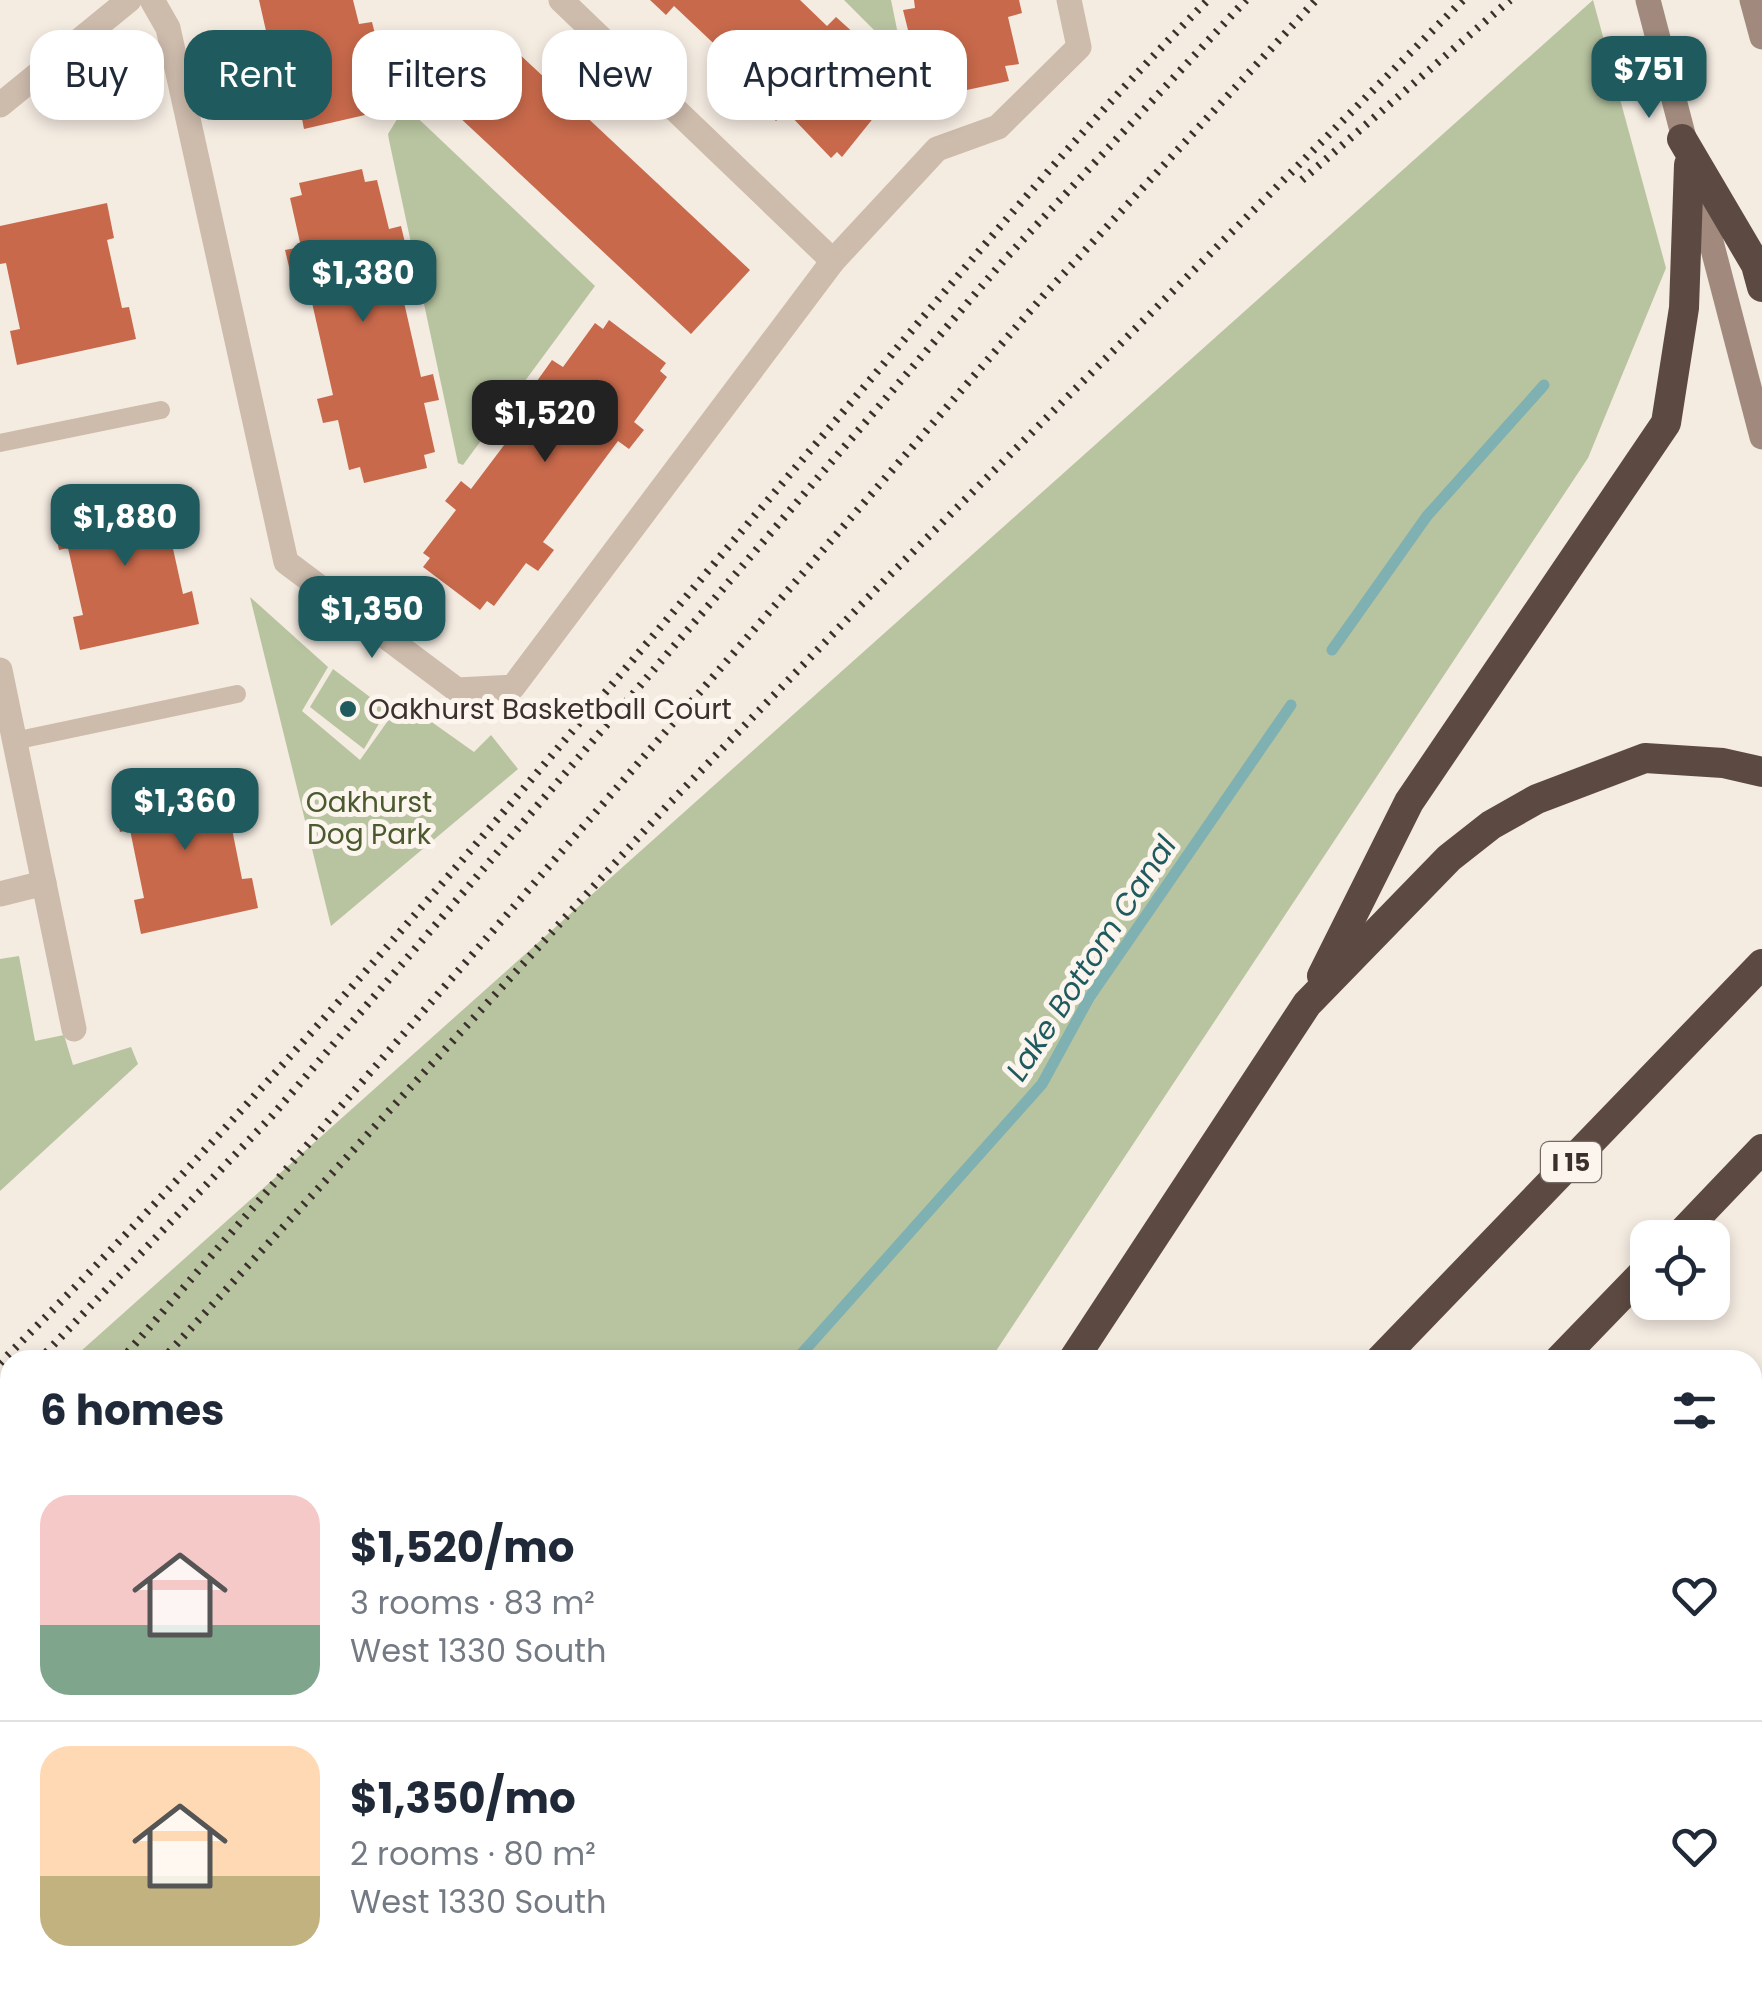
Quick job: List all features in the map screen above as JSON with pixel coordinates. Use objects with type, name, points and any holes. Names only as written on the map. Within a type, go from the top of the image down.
[{"type":"highway","points":[[1685,152],[1756,265],[1762,288]]},
{"type":"highway","points":[[1080,1350],[1308,1004],[1409,802],[1666,423],[1684,308],[1685,152]]},
{"type":"highway","points":[[1308,1004],[1449,858],[1491,825],[1536,800],[1645,758],[1708,761],[1762,772]]},
{"type":"highway","name":"I 15","points":[[1390,1350],[1762,964]]},
{"type":"highway","points":[[1694,1220],[1762,1149]]},
{"type":"highway","points":[[1569,1350],[1630,1287]]},
{"type":"main road","points":[[1648,0],[1762,437]]},
{"type":"main road","points":[[1752,0],[1762,37]]},
{"type":"street","points":[[0,105],[129,0]]},
{"type":"street","points":[[152,0],[168,28],[286,562],[457,690],[513,688],[833,260],[937,150],[998,127],[1079,46],[1069,0]]},
{"type":"street","points":[[562,0],[833,260]]},
{"type":"street","points":[[0,670],[74,1029]]},
{"type":"street","points":[[0,894],[44,884]]},
{"type":"lane","points":[[0,442],[162,410]]},
{"type":"lane","points":[[14,741],[238,694]]},
{"type":"green space","points":[[844,0],[891,0],[897,30],[874,30]]},
{"type":"green space","points":[[1593,0],[1666,268],[1588,458],[997,1350],[82,1350]]},
{"type":"green space","points":[[396,120],[420,120],[595,286],[463,465],[458,463],[388,134]]},
{"type":"green space","name":"Oakhurst Dog Park","points":[[250,597],[328,667],[302,711],[360,760],[402,701],[474,752],[491,735],[518,769],[331,926]]},
{"type":"green space","name":"Oakhurst Basketball Court","points":[[333,669],[387,710],[364,749],[310,707]]},
{"type":"green space","points":[[19,956],[35,1041],[64,1035],[73,1065],[131,1047],[138,1064],[0,1191],[0,959]]},
{"type":"building","points":[[259,0],[353,0],[359,24],[372,22],[374,30],[352,30],[352,118],[304,129],[302,120],[332,120],[332,30],[266,30]]},
{"type":"building","points":[[650,0],[800,0],[827,26],[836,17],[850,30],[707,30],[707,37],[674,6],[666,15]]},
{"type":"building","points":[[914,0],[1019,0],[1022,13],[1008,17],[1019,64],[1005,66],[1009,81],[967,90],[967,30],[908,30],[903,10],[915,8]]},
{"type":"building","points":[[522,57],[542,75],[542,120],[590,120],[750,270],[691,334],[462,120],[522,120]]},
{"type":"building","points":[[795,120],[872,120],[842,157],[837,152],[831,158]]},
{"type":"building","points":[[362,169],[365,182],[377,180],[389,229],[401,226],[407,251],[393,254],[421,377],[433,374],[439,400],[424,403],[435,452],[424,455],[427,468],[364,483],[360,467],[349,470],[338,420],[323,423],[317,399],[333,395],[305,272],[291,275],[285,250],[301,247],[290,198],[302,195],[299,183]]},
{"type":"building","points":[[107,203],[114,238],[107,240],[122,308],[129,307],[136,339],[17,365],[10,331],[20,329],[6,263],[0,264],[0,226]]},
{"type":"building","points":[[609,320],[666,363],[660,371],[667,377],[634,422],[644,430],[629,449],[618,441],[543,542],[554,550],[538,571],[526,563],[494,606],[487,601],[480,610],[423,567],[430,558],[423,553],[456,510],[445,501],[461,481],[471,489],[547,388],[537,381],[552,360],[563,367],[595,323],[603,329]]},
{"type":"building","points":[[169,488],[177,524],[168,526],[183,594],[192,591],[199,624],[80,650],[73,617],[83,615],[68,548],[59,550],[51,514]]},
{"type":"building","points":[[229,772],[237,808],[228,809],[242,879],[252,878],[258,908],[141,934],[134,900],[144,898],[130,830],[120,832],[112,797]]},
{"type":"waterway","name":"Lake Bottom Canal","points":[[1332,650],[1427,516],[1544,385]]},
{"type":"waterway","name":"Lake Bottom Canal","points":[[805,1350],[1042,1084],[1089,998],[1291,705]]},
{"type":"railway","points":[[13,1350],[107,1254],[315,1028],[1007,219],[1208,0]]},
{"type":"railway","points":[[49,1350],[272,1116],[1005,259],[1246,0]]},
{"type":"railway","points":[[130,1350],[1044,295],[1316,0]]},
{"type":"railway","points":[[171,1350],[666,807],[885,580],[1463,0]]},
{"type":"railway","points":[[1302,180],[1510,0]]},
{"type":"place","name":"Oakhurst Basketball Court","points":[[348,709]]}]
